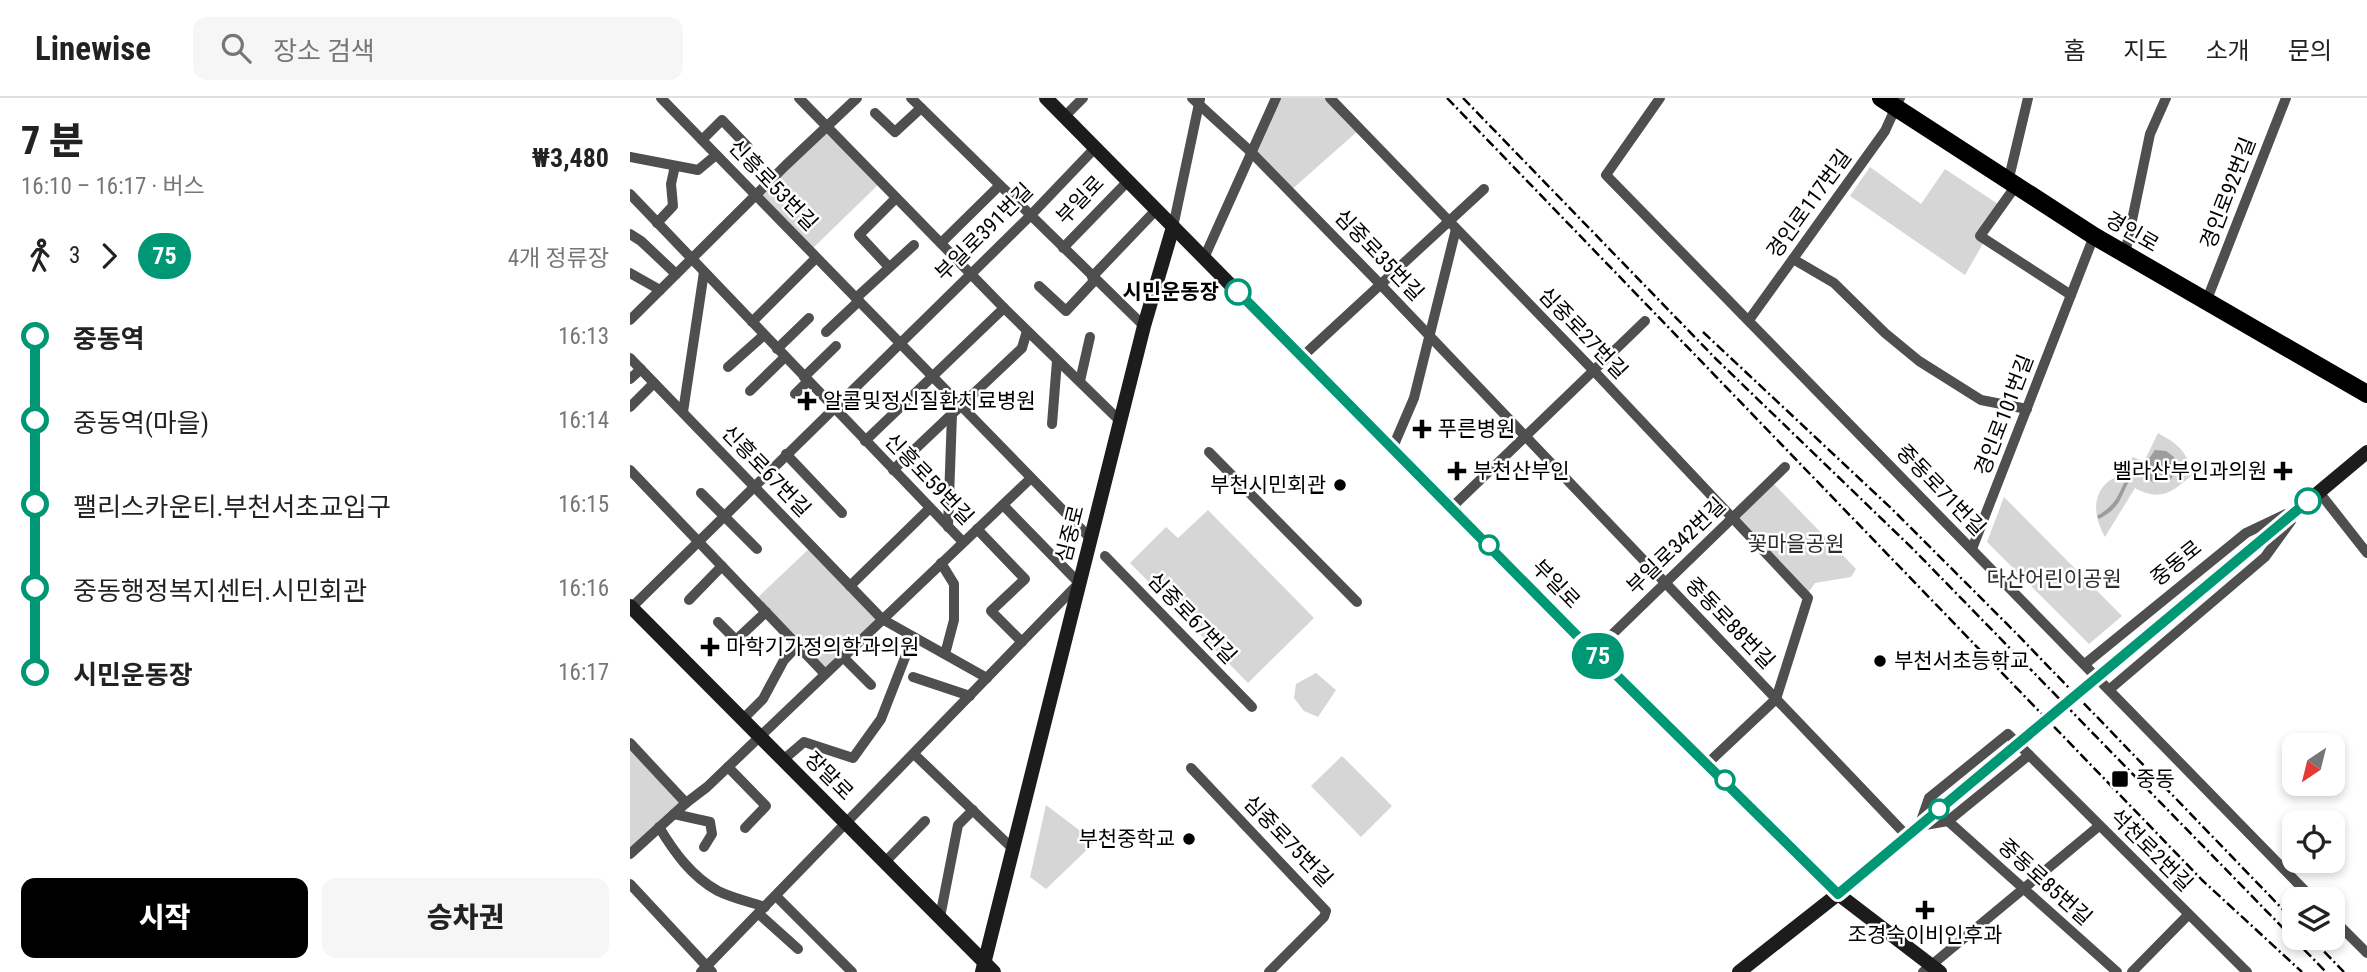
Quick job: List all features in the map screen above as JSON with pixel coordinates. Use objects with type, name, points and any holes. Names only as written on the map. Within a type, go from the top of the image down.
[{"type":"main road","name":"경인로","points":[[1892,101],[2011,184],[2094,236],[2367,394]]},
{"type":"street","name":"신흥로53번길","points":[[661,98],[899,342],[931,376],[956,410],[1090,538]]},
{"type":"street","points":[[799,98],[1004,308],[1120,421]]},
{"type":"street","points":[[630,320],[755,195],[858,98]]},
{"type":"street","points":[[911,98],[1144,326]]},
{"type":"street","name":"부일로","points":[[1046,98],[1594,652],[1838,894],[1931,970]]},
{"type":"street","points":[[1064,117],[1083,98]]},
{"type":"street","points":[[1204,258],[1276,98]]},
{"type":"street","name":"심중로27번길","points":[[1330,98],[1594,371],[1807,597],[1776,698]]},
{"type":"street","name":"중동로71번길","points":[[1660,98],[1606,175],[2301,887]]},
{"type":"street","points":[[2028,98],[2011,184],[1980,236],[2071,295]]},
{"type":"street","points":[[2124,254],[2150,134],[2166,98]]},
{"type":"street","name":"경인로92번길","points":[[2206,302],[2287,98]]},
{"type":"street","name":"심중로35번길","points":[[1197,101],[1251,152],[1526,436]]},
{"type":"street","name":"심중로","points":[[987,969],[1013,849],[1090,538],[1144,326],[1173,227],[1197,101]]},
{"type":"street","name":"경인로117번길","points":[[1749,320],[1885,131],[1892,101]]},
{"type":"street","points":[[875,113],[895,132],[921,108]]},
{"type":"street","name":"신흥로53번길","points":[[702,140],[722,120],[748,147]]},
{"type":"street","name":"부일로391번길","points":[[631,607],[1030,216],[1095,148]]},
{"type":"street","points":[[630,157],[698,170],[716,155]]},
{"type":"street","points":[[657,223],[673,206],[671,184],[675,166]]},
{"type":"street","name":"부일로","points":[[1063,248],[1128,181]]},
{"type":"street","points":[[940,243],[999,186]]},
{"type":"street","points":[[1303,356],[1381,285],[1453,225],[1484,189]]},
{"type":"street","name":"신흥로59번길","points":[[630,194],[963,542]]},
{"type":"street","points":[[889,267],[859,235],[896,198]]},
{"type":"street","points":[[1039,286],[1066,311],[1156,210]]},
{"type":"street","points":[[1393,447],[1414,398],[1453,225]]},
{"type":"street","points":[[630,234],[676,274]]},
{"type":"street","name":"경인로101번길","points":[[1972,549],[2094,236]]},
{"type":"street","points":[[826,332],[914,245]]},
{"type":"street","name":"신흥로53번길","points":[[752,322],[817,258]]},
{"type":"street","points":[[1793,259],[1835,283],[1885,333],[1929,368],[1980,400],[2026,409]]},
{"type":"street","points":[[683,412],[704,272]]},
{"type":"street","points":[[630,273],[660,290]]},
{"type":"street","points":[[865,441],[1004,308]]},
{"type":"street","points":[[750,391],[809,318]]},
{"type":"street","points":[[1452,507],[1644,321]]},
{"type":"street","points":[[893,470],[1022,348],[1027,331]]},
{"type":"street","points":[[728,367],[764,335]]},
{"type":"street","points":[[1080,381],[1090,337]]},
{"type":"street","points":[[795,394],[836,346]]},
{"type":"street","name":"신흥로67번길","points":[[630,358],[882,619],[987,678]]},
{"type":"street","points":[[1052,425],[1057,361]]},
{"type":"street","points":[[630,379],[640,369]]},
{"type":"street","points":[[630,407],[654,383]]},
{"type":"street","points":[[948,527],[956,410]]},
{"type":"street","name":"중동로88번길","points":[[1526,436],[1907,836]]},
{"type":"street","points":[[1209,452],[1357,602]]},
{"type":"street","name":"중동로","points":[[1943,815],[2367,452]]},
{"type":"street","points":[[786,454],[842,513]]},
{"type":"street","name":"부일로342번길","points":[[1594,652],[1786,467]]},
{"type":"street","points":[[630,470],[825,674]]},
{"type":"street","points":[[630,853],[707,787],[1030,479]]},
{"type":"street","points":[[2319,492],[2367,553]]},
{"type":"street","points":[[701,493],[757,549]]},
{"type":"street","points":[[630,884],[706,970],[1079,583],[1003,505]]},
{"type":"street","name":"중동로","points":[[2085,664],[2246,533],[2301,507]]},
{"type":"street","name":"중동로","points":[[2110,689],[2265,558],[2301,507]]},
{"type":"street","points":[[850,586],[930,508]]},
{"type":"street","points":[[977,529],[1025,579],[991,611],[1022,642]]},
{"type":"street","name":"심중로67번길","points":[[1105,556],[1252,707]]},
{"type":"street","points":[[941,563],[954,584],[954,620],[945,654]]},
{"type":"street","points":[[689,600],[722,566]]},
{"type":"street","name":"장말로","points":[[631,607],[940,917],[987,969]]},
{"type":"street","points":[[718,622],[736,640],[766,612]]},
{"type":"street","points":[[783,760],[804,742],[853,758],[881,719],[913,636]]},
{"type":"street","points":[[743,719],[763,699],[784,660],[797,645]]},
{"type":"street","points":[[843,657],[871,685]]},
{"type":"street","points":[[913,677],[970,696]]},
{"type":"street","points":[[1708,763],[1776,698]]},
{"type":"street","name":"석천로2번길","points":[[1919,826],[1929,798],[2008,734],[2246,972]]},
{"type":"street","points":[[630,743],[686,803]]},
{"type":"street","points":[[914,754],[1013,849]]},
{"type":"street","points":[[1739,972],[1919,826],[1943,815],[2029,755]]},
{"type":"street","points":[[728,767],[766,806],[745,828]]},
{"type":"street","name":"심중로75번길","points":[[1191,768],[1326,911],[1324,917],[1269,972]]},
{"type":"street","points":[[940,917],[958,825],[973,810]]},
{"type":"street","points":[[674,814],[709,822],[712,834],[704,847]]},
{"type":"street","name":"중동로85번길","points":[[1943,815],[2117,972]]},
{"type":"street","points":[[885,862],[925,821]]},
{"type":"street","points":[[1931,970],[2099,826]]},
{"type":"street","points":[[659,827],[674,853],[701,878],[719,891],[762,911],[798,949]]},
{"type":"street","points":[[776,896],[849,971]]},
{"type":"street","points":[[2132,972],[2188,915]]},
{"type":"street","points":[[2345,931],[2367,953]]},
{"type":"green space","points":[[1276,98],[1330,98],[1359,130],[1290,191],[1251,152]]},
{"type":"green space","points":[[827,127],[881,182],[810,251],[755,195]]},
{"type":"green space","points":[[1870,167],[1921,204],[1945,169],[2001,206],[1980,236],[1985,240],[1965,275],[1850,196]]},
{"type":"green space","points":[[2158,433],[2180,449],[2189,463],[2206,465],[2174,490],[2166,493],[2157,495],[2135,488],[2105,537],[2096,508],[2099,494],[2112,479],[2140,468],[2121,472],[2133,457],[2144,462]]},
{"type":"green space","name":"꽃마을공원","points":[[1773,483],[1856,569],[1851,577],[1815,583],[1808,593],[1736,518]]},
{"type":"green space","name":"다산어린이공원","points":[[2004,497],[2122,616],[2089,644],[1987,542]]},
{"type":"green space","points":[[1208,510],[1314,618],[1248,683],[1130,563],[1166,527],[1178,538]]},
{"type":"green space","points":[[812,546],[882,619],[825,674],[755,600]]},
{"type":"green space","points":[[1316,673],[1336,690],[1318,717],[1304,711],[1294,698],[1296,684]]},
{"type":"green space","points":[[630,743],[686,803],[630,854]]},
{"type":"green space","points":[[1342,756],[1392,806],[1361,837],[1311,786]]},
{"type":"green space","points":[[1046,805],[1095,842],[1046,889],[1030,877]]},
{"type":"shaded area","points":[[2155,450],[2166,451],[2174,457],[2177,468],[2170,481],[2154,483],[2138,472],[2115,508],[2099,519],[2097,516],[2113,503],[2131,471],[2138,466],[2143,467]]},
{"type":"railway","points":[[1447,98],[2202,880],[2302,972]]},
{"type":"railway","points":[[1463,98],[1716,359],[1914,550],[2326,972]]},
{"type":"railway","points":[[1703,332],[1893,510],[2282,909]]},
{"type":"railway","points":[[2323,950],[2344,972]]},
{"type":"bus line","name":"75","points":[[1238,292],[1598,657],[1838,894],[2308,501]]},
{"type":"place","name":"시민운동장","points":[[1238,292]]},
{"type":"place","name":"알콜및정신질환치료병원","points":[[807,401]]},
{"type":"place","name":"푸른병원","points":[[1422,429]]},
{"type":"place","name":"부천산부인","points":[[1457,471]]},
{"type":"place","name":"벨라산부인과의원","points":[[2283,471]]},
{"type":"place","name":"부천시민회관","points":[[1340,485]]},
{"type":"place","name":"마학기가정의학과의원","points":[[710,647]]},
{"type":"place","name":"부천서초등학교","points":[[1880,661]]},
{"type":"place","name":"중동","points":[[2120,779]]},
{"type":"place","name":"부천중학교","points":[[1189,839]]},
{"type":"place","name":"조경숙이비인후과","points":[[1925,910]]}]
